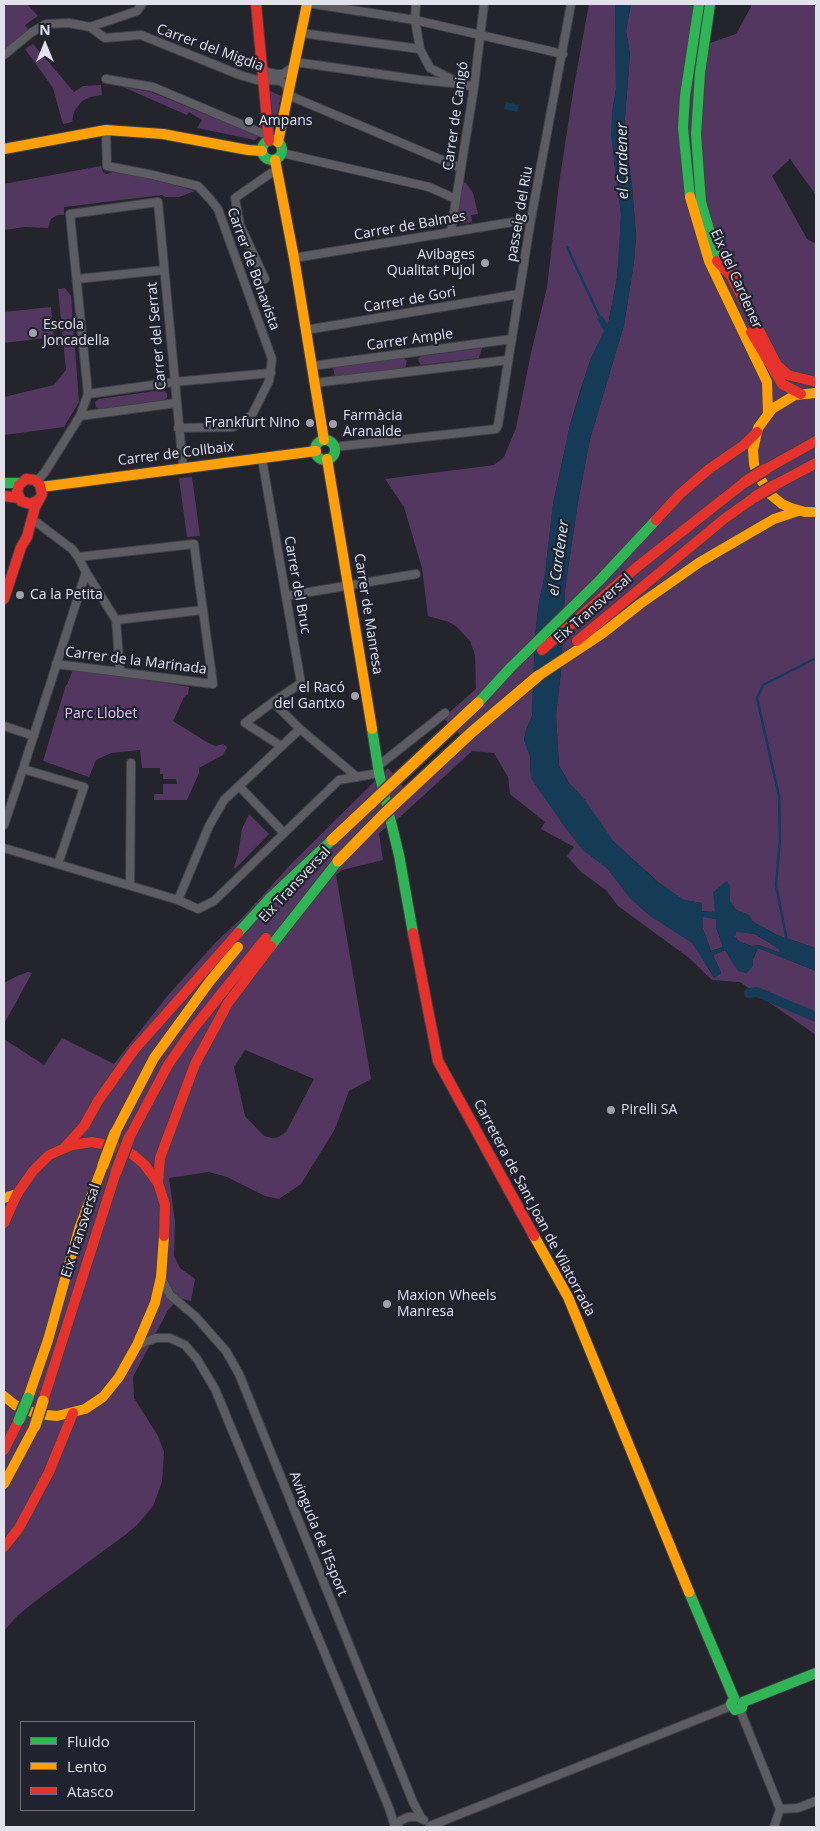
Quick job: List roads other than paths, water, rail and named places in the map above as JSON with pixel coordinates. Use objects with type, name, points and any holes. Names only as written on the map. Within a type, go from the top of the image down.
[{"type":"main road","points":[[256,4],[269,142]]},
{"type":"main road","points":[[278,156],[267,159],[264,155],[288,93],[306,4]]},
{"type":"main road","name":"Eix del Cardener","points":[[699,4],[685,96],[683,128],[690,192],[699,231],[709,261],[767,382],[768,414]]},
{"type":"main road","name":"Eix del Cardener","points":[[704,4],[705,35]]},
{"type":"main road","name":"Eix del Cardener","points":[[710,4],[700,73],[696,134],[701,202],[717,261],[743,318],[782,384],[801,394]]},
{"type":"main road","points":[[4,149],[106,130],[163,134],[248,150],[269,142],[281,146],[278,156],[278,172],[324,440]]},
{"type":"main road","points":[[717,261],[731,276],[777,365],[788,375],[816,382]]},
{"type":"main road","points":[[478,703],[511,667],[599,581],[680,494],[709,469],[744,445],[757,432],[768,414],[780,403],[801,394],[816,393]]},
{"type":"main road","points":[[757,432],[753,457],[760,480],[776,500],[788,507],[816,512]]},
{"type":"main road","points":[[324,440],[332,443],[334,447],[334,454],[327,459],[320,458],[316,451],[318,444],[324,440]]},
{"type":"main road","name":"Eix Transversal","points":[[4,1450],[28,1398],[48,1340],[79,1229],[115,1133],[154,1058],[246,936],[332,840],[478,703],[686,527],[746,482],[816,441]]},
{"type":"main road","name":"Carrer de Collbaix","points":[[39,484],[316,451]]},
{"type":"main road","name":"Carrer de Manresa","points":[[327,459],[379,769]]},
{"type":"main road","name":"Eix Transversal","points":[[4,1484],[35,1426],[44,1402],[96,1231],[129,1138],[168,1065],[193,1029],[296,902],[384,814],[445,757],[538,676],[600,628],[724,519],[755,497],[816,463]]},
{"type":"main road","points":[[4,483],[20,483],[28,479],[39,484],[42,494],[35,507],[27,537],[8,570],[4,600]]},
{"type":"main road","points":[[20,483],[17,490],[22,501],[26,519],[21,536],[21,547]]},
{"type":"main road","points":[[4,496],[32,504],[39,500]]},
{"type":"main road","points":[[600,628],[640,604],[700,562],[774,519],[798,510]]},
{"type":"main road","name":"Carretera de Sant Joan de Vilatorrada","points":[[379,769],[399,855],[438,1061],[568,1297],[714,1653],[737,1704]]},
{"type":"main road","points":[[63,1149],[84,1126],[98,1101],[134,1050],[269,899],[332,840]]},
{"type":"main road","points":[[158,1183],[162,1152],[192,1072],[228,1003],[338,861]]},
{"type":"main road","points":[[4,1223],[17,1194],[33,1170],[43,1160],[49,1155],[72,1145],[92,1142],[113,1146],[132,1154],[144,1164],[158,1183],[165,1206],[161,1277],[152,1312],[137,1345],[119,1377],[103,1397],[85,1409],[57,1416],[37,1414],[15,1405],[4,1396]]},
{"type":"main road","points":[[4,1198],[17,1194]]},
{"type":"main road","points":[[4,1547],[19,1528],[50,1472],[73,1413]]},
{"type":"main road","points":[[737,1704],[816,1673]]},
{"type":"street","points":[[4,56],[32,32],[46,24],[69,23],[90,27],[137,11],[142,4]]},
{"type":"street","points":[[314,4],[415,20],[562,54]]},
{"type":"street","points":[[416,4],[415,20],[420,49],[430,68],[461,84],[474,87]]},
{"type":"street","name":"Carrer de Canigó","points":[[451,231],[474,87],[484,4]]},
{"type":"street","name":"passeig del Riu","points":[[334,447],[496,429],[531,219],[571,4]]},
{"type":"street","name":"Carrer del Migdia","points":[[90,27],[105,38],[141,35],[240,75],[264,82],[269,80],[281,81],[286,85],[288,93],[461,168]]},
{"type":"street","points":[[301,33],[420,49]]},
{"type":"street","name":"Carrer del Migdia","points":[[263,68],[266,72],[283,74],[294,65],[461,84]]},
{"type":"street","points":[[106,80],[153,87],[262,133],[269,142]]},
{"type":"street","name":"Carrer de Bonavista","points":[[106,130],[107,166],[198,186],[218,209],[272,359],[271,373],[267,386],[252,415],[234,427],[178,428]]},
{"type":"street","points":[[278,156],[429,187],[456,200]]},
{"type":"street","points":[[265,279],[240,226],[235,198],[271,173],[278,172]]},
{"type":"street","name":"Carrer del Serrat","points":[[77,278],[70,214],[158,202],[183,468]]},
{"type":"street","name":"Carrer de Balmes","points":[[294,258],[531,219]]},
{"type":"street","points":[[39,484],[80,416],[88,394],[77,278],[164,270]]},
{"type":"street","name":"Carrer de Gori","points":[[306,330],[519,294]]},
{"type":"street","name":"Carrer Ample","points":[[312,366],[512,339]]},
{"type":"street","points":[[314,384],[508,360]]},
{"type":"street","points":[[88,394],[174,382],[271,373]]},
{"type":"street","points":[[80,416],[176,403]]},
{"type":"street","name":"Carrer del Bruc","points":[[262,458],[301,683],[273,702]]},
{"type":"street","points":[[32,519],[72,549],[116,620],[120,671]]},
{"type":"street","points":[[78,557],[194,544],[203,610],[116,620]]},
{"type":"street","points":[[4,825],[86,572]]},
{"type":"street","points":[[286,596],[416,574]]},
{"type":"street","name":"Carrer de la Marinada","points":[[56,664],[213,684],[203,610]]},
{"type":"street","points":[[282,746],[245,722],[273,702],[300,729],[357,777]]},
{"type":"street","points":[[4,848],[178,900],[198,909],[214,901],[339,780],[357,777],[379,769],[445,713]]},
{"type":"street","points":[[4,726],[34,736]]},
{"type":"street","points":[[178,900],[216,812],[224,800],[300,729]]},
{"type":"street","points":[[130,885],[131,763]]},
{"type":"street","points":[[23,768],[84,787],[58,864]]},
{"type":"street","points":[[239,786],[284,833]]},
{"type":"street","name":"Avinguda de l'Esport","points":[[161,1277],[170,1295],[195,1316],[226,1351],[239,1374],[422,1819],[430,1827]]},
{"type":"street","points":[[137,1345],[156,1338],[170,1338],[185,1345],[197,1359],[215,1389],[389,1808],[395,1827]]},
{"type":"street","points":[[430,1827],[737,1704],[780,1809],[774,1827]]},
{"type":"street","points":[[780,1809],[798,1808],[816,1801]]},
{"type":"street","points":[[395,1827],[400,1821],[408,1817],[422,1819]]},
{"type":"water","name":"el Cardener","points":[[615,4],[631,4],[626,31],[630,54],[624,130],[632,186],[636,235],[634,262],[624,325],[590,439],[565,589],[561,672],[556,715],[559,766],[569,783],[584,799],[613,841],[655,880],[684,900],[702,903],[702,911],[715,912],[713,892],[727,881],[730,886],[730,901],[736,910],[749,915],[752,921],[777,935],[816,948],[816,971],[758,948],[753,957],[753,966],[747,973],[738,971],[725,950],[713,955],[721,973],[715,978],[692,943],[649,915],[630,898],[607,868],[583,850],[531,778],[530,756],[524,740],[532,716],[535,636],[545,574],[553,504],[570,425],[591,358],[604,331],[597,319],[602,316],[608,324],[617,278],[621,215],[611,135],[616,89]],"holes":[[[702,917],[716,919],[716,927],[723,947],[711,951],[703,929]],[[736,932],[755,934],[779,949],[780,953],[759,945],[751,946],[740,942],[735,937]]]},
{"type":"water","points":[[506,102],[519,105],[517,112],[504,109]]},
{"type":"waterway","points":[[567,247],[601,320]]},
{"type":"waterway","points":[[787,941],[776,885],[780,838],[779,796],[757,698],[763,685],[816,658]]},
{"type":"waterway","points":[[749,993],[757,992],[816,1017]]},
{"type":"place","name":"Ampans","points":[[249,121]]},
{"type":"place","name":"Avibages Qualitat Pujol","points":[[485,263]]},
{"type":"place","name":"Escola Joncadella","points":[[33,333]]},
{"type":"place","name":"Frankfurt Nino","points":[[310,423]]},
{"type":"place","name":"Farmàcia Aranalde","points":[[333,424]]},
{"type":"place","name":"Ca la Petita","points":[[20,595]]},
{"type":"place","name":"el Racó del Gantxo","points":[[355,696]]},
{"type":"place","name":"Pirelli SA","points":[[611,1110]]},
{"type":"place","name":"Maxion Wheels Manresa","points":[[387,1304]]},
{"type":"park label","name":"Parc Llobet","points":[[101,714]]}]
